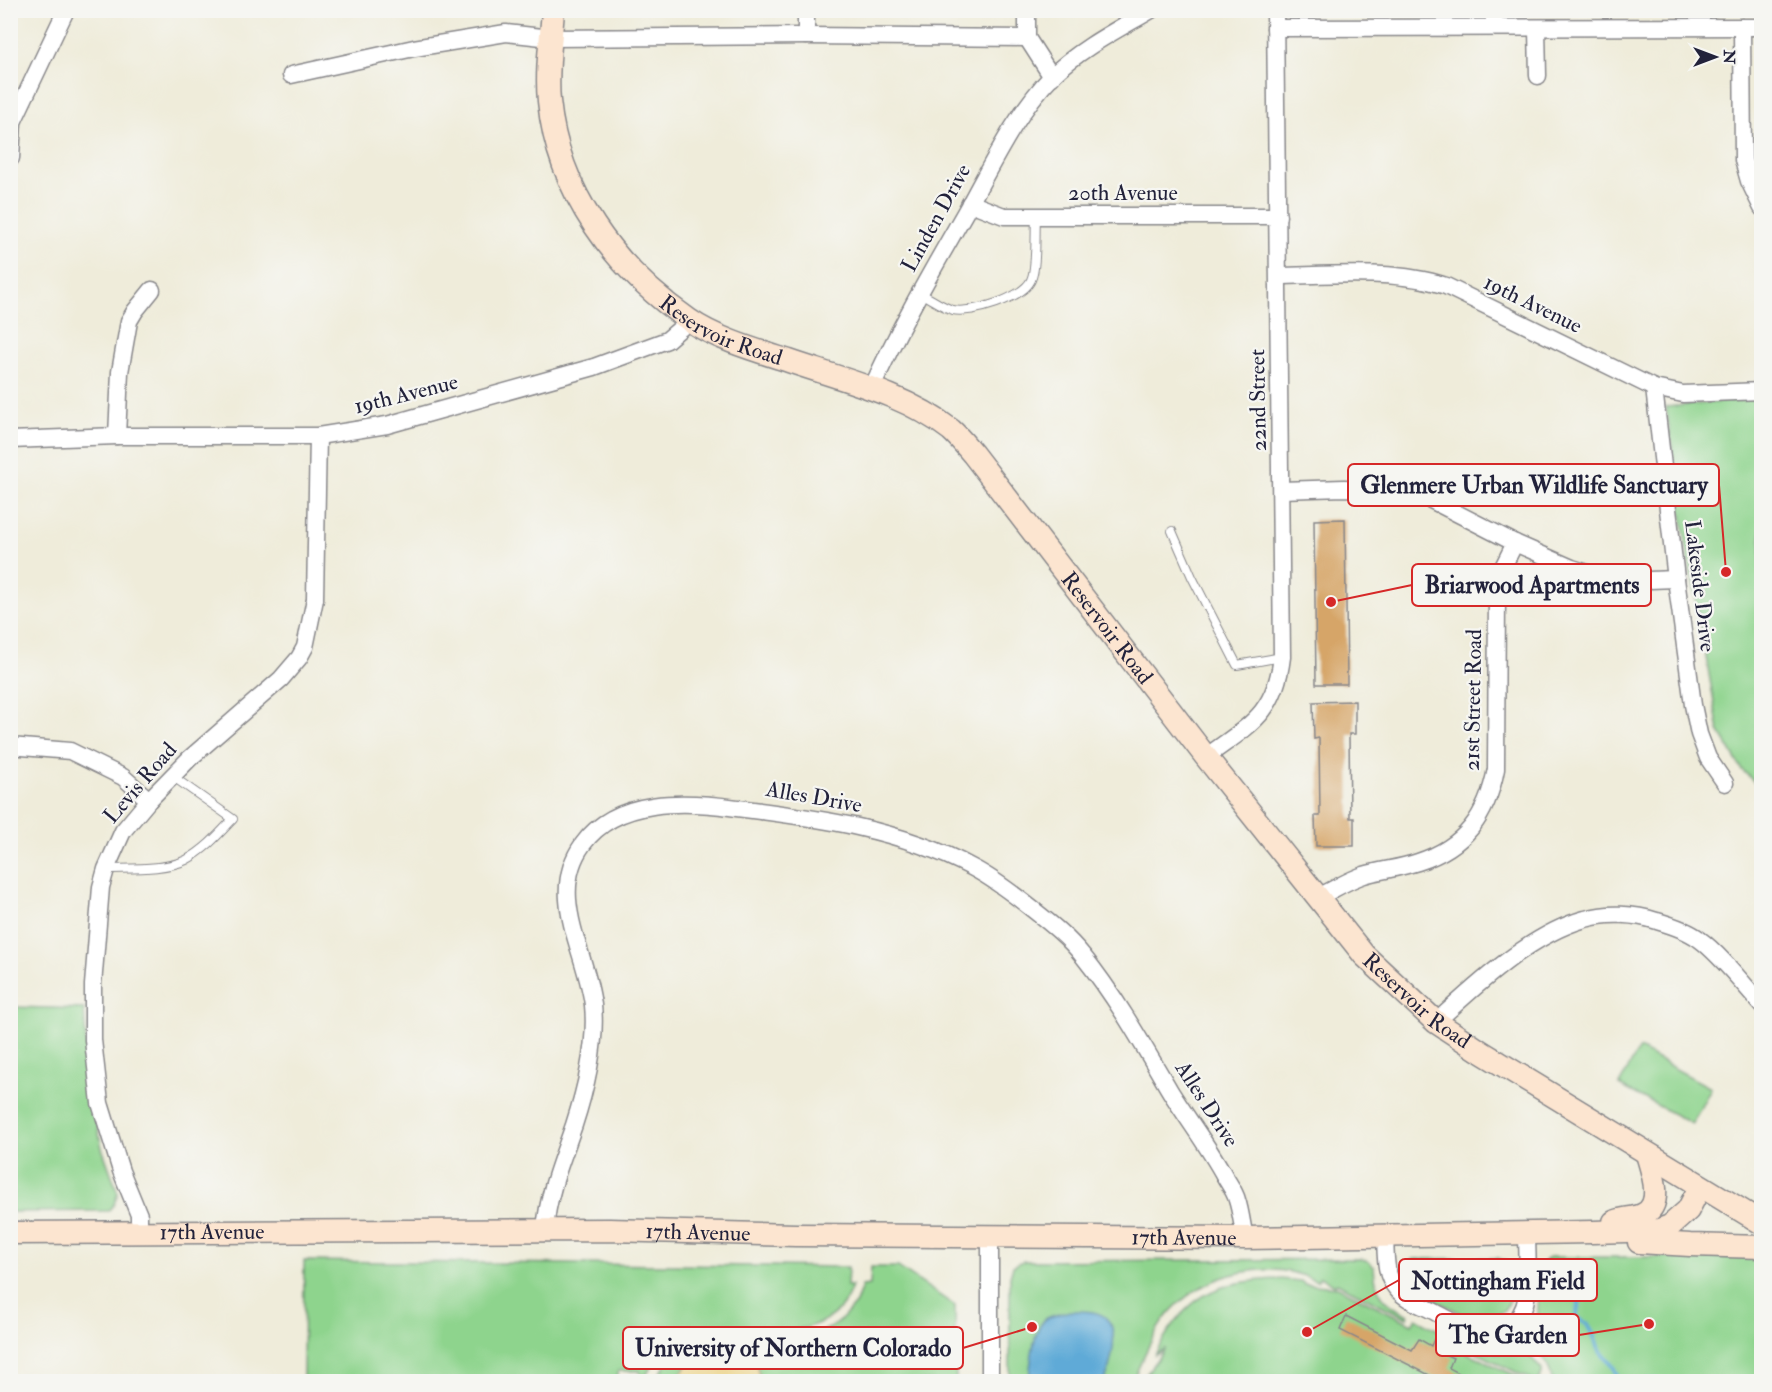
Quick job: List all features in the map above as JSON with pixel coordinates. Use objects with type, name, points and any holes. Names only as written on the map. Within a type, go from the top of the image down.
[{"type":"street","points":[[10,158],[13,122],[66,10]]},
{"type":"street","name":"Reservoir Road","points":[[553,10],[549,102],[561,158],[573,190],[588,217],[634,275],[689,321],[726,338],[872,388],[933,418],[953,432],[973,454],[1206,757],[1364,955],[1436,1022],[1482,1053],[1761,1223]]},
{"type":"street","points":[[806,10],[806,36]]},
{"type":"street","points":[[1027,10],[1027,38],[1052,77]]},
{"type":"street","name":"Linden Drive","points":[[872,388],[920,292],[1000,149],[1022,115],[1052,77],[1083,51],[1151,10]]},
{"type":"street","name":"22nd Street","points":[[1206,757],[1247,727],[1267,706],[1279,679],[1282,657],[1275,10]]},
{"type":"street","points":[[1275,28],[1494,19],[1537,28],[1761,27]]},
{"type":"street","points":[[1742,27],[1743,160],[1761,208]]},
{"type":"street","points":[[1537,28],[1538,76]]},
{"type":"street","points":[[291,75],[414,48],[506,33],[551,38],[806,36],[1027,38]]},
{"type":"street","name":"20th Avenue","points":[[970,203],[1004,216],[1278,216]]},
{"type":"street","name":"19th Avenue","points":[[1279,276],[1396,276],[1432,281],[1654,388],[1683,394],[1761,391]]},
{"type":"street","points":[[117,436],[120,372],[129,321],[152,290]]},
{"type":"street","name":"19th Avenue","points":[[10,440],[117,436],[318,436],[387,424],[594,367],[667,340],[689,321]]},
{"type":"street","name":"Lakeside Drive","points":[[1654,388],[1676,579],[1699,734],[1708,758],[1725,783]]},
{"type":"street","name":"Levis Road","points":[[140,1233],[139,1215],[121,1171],[100,1103],[93,1040],[93,985],[99,907],[106,869],[123,831],[148,801],[172,776],[281,679],[305,647],[315,599],[318,436]]},
{"type":"street","points":[[1281,490],[1344,488],[1401,490],[1427,498],[1515,543],[1572,568],[1607,579],[1643,581],[1676,579]]},
{"type":"street","name":"21st Street Road","points":[[1318,897],[1363,876],[1419,862],[1450,848],[1470,829],[1486,808],[1496,769],[1497,593],[1500,573],[1515,543]]},
{"type":"street","points":[[10,746],[70,752],[123,777],[148,801]]},
{"type":"street","name":"Alles Drive","points":[[546,1230],[549,1201],[575,1123],[588,1071],[593,1032],[592,1004],[568,912],[567,886],[573,861],[584,843],[605,823],[629,811],[671,804],[712,804],[795,815],[868,829],[918,844],[973,867],[1001,884],[1059,930],[1083,955],[1126,1017],[1182,1110],[1210,1150],[1236,1197],[1245,1238]]},
{"type":"street","points":[[1436,1022],[1492,973],[1542,937],[1585,918],[1613,915],[1643,917],[1674,926],[1699,939],[1761,1005]]},
{"type":"street","points":[[1593,1232],[1619,1220],[1643,1215],[1649,1209],[1655,1193],[1654,1179],[1647,1154]]},
{"type":"street","name":"17th Avenue","points":[[10,1233],[609,1230],[796,1235],[1245,1238],[1593,1232],[1659,1230],[1670,1226],[1688,1210],[1700,1187]]},
{"type":"street","points":[[1593,1232],[1620,1240],[1689,1245],[1761,1246]]},
{"type":"street","points":[[1385,1235],[1388,1275],[1394,1287],[1404,1297],[1473,1332],[1486,1334],[1509,1327],[1519,1317],[1525,1304],[1527,1233]]},
{"type":"street","points":[[990,1235],[990,1382]]},
{"type":"lane","points":[[920,292],[951,310],[964,311],[1003,301],[1026,290],[1033,278],[1036,216]]},
{"type":"lane","points":[[1172,531],[1192,577],[1237,665],[1282,657]]},
{"type":"lane","points":[[106,869],[166,865],[185,861],[211,843],[233,819],[172,776]]},
{"type":"green space","points":[[1761,398],[1761,788],[1742,770],[1719,731],[1686,544],[1666,407]]},
{"type":"green space","points":[[11,1007],[84,1009],[88,1079],[102,1148],[118,1193],[114,1204],[108,1211],[11,1212]]},
{"type":"green space","points":[[1639,1049],[1711,1088],[1692,1124],[1619,1085]]},
{"type":"green space","points":[[1550,1257],[1752,1257],[1761,1261],[1761,1381],[1552,1381],[1547,1364],[1528,1339],[1537,1318],[1539,1272],[1543,1263]]},
{"type":"green space","points":[[1498,1258],[1507,1262],[1510,1272],[1515,1271],[1513,1296],[1504,1310],[1479,1319],[1469,1317],[1404,1285],[1399,1272],[1406,1263],[1414,1259]]},
{"type":"green space","points":[[1361,1259],[1368,1261],[1374,1267],[1379,1291],[1383,1297],[1394,1307],[1409,1315],[1407,1318],[1337,1283],[1335,1285],[1320,1277],[1317,1281],[1280,1270],[1241,1272],[1204,1286],[1173,1309],[1155,1334],[1132,1381],[1010,1382],[1010,1276],[1013,1266],[1023,1261]]},
{"type":"green space","points":[[304,1261],[848,1267],[847,1286],[852,1286],[840,1308],[821,1322],[796,1330],[686,1341],[665,1351],[652,1365],[643,1381],[641,1381],[640,1371],[618,1371],[618,1382],[303,1382]]},
{"type":"green space","points":[[871,1267],[898,1267],[955,1306],[956,1381],[654,1382],[667,1363],[685,1351],[800,1337],[830,1328],[843,1318],[856,1303],[862,1286],[870,1285]]},
{"type":"green space","points":[[1280,1279],[1338,1287],[1412,1324],[1416,1318],[1455,1339],[1453,1346],[1527,1381],[1141,1382],[1164,1349],[1155,1354],[1167,1334],[1191,1305],[1205,1295],[1237,1283]]},
{"type":"green space","points":[[1469,1344],[1501,1353],[1522,1347],[1542,1370],[1539,1381],[1534,1381],[1467,1348]]},
{"type":"sand","points":[[755,1355],[760,1381],[678,1381],[678,1377],[693,1358]]},
{"type":"water","points":[[1070,1311],[1103,1315],[1110,1324],[1114,1340],[1105,1381],[1029,1381],[1035,1337],[1042,1322],[1047,1318]]},
{"type":"building","points":[[1345,519],[1347,684],[1316,684],[1314,520]]},
{"type":"building","points":[[1355,701],[1355,734],[1349,734],[1350,818],[1354,818],[1354,846],[1316,846],[1315,816],[1320,816],[1319,738],[1314,739],[1313,702]]},
{"type":"building","points":[[1346,1316],[1412,1350],[1419,1339],[1431,1346],[1434,1339],[1446,1345],[1442,1353],[1453,1358],[1449,1368],[1476,1382],[1443,1382],[1340,1330]]},
{"type":"waterway","points":[[1575,1270],[1577,1281],[1575,1288],[1580,1298],[1576,1317],[1587,1324],[1600,1351],[1613,1367],[1620,1382]]},
{"type":"waterway","points":[[1645,1382],[1654,1380],[1663,1382]]},
{"type":"place","name":"Glenmere Urban Wildlife Sanctuary","points":[[1726,572]]},
{"type":"place","name":"Briarwood Apartments","points":[[1331,602]]},
{"type":"place","name":"The Garden","points":[[1649,1324]]},
{"type":"place","name":"University of Northern Colorado","points":[[1032,1327]]},
{"type":"place","name":"Nottingham Field","points":[[1307,1332]]}]
